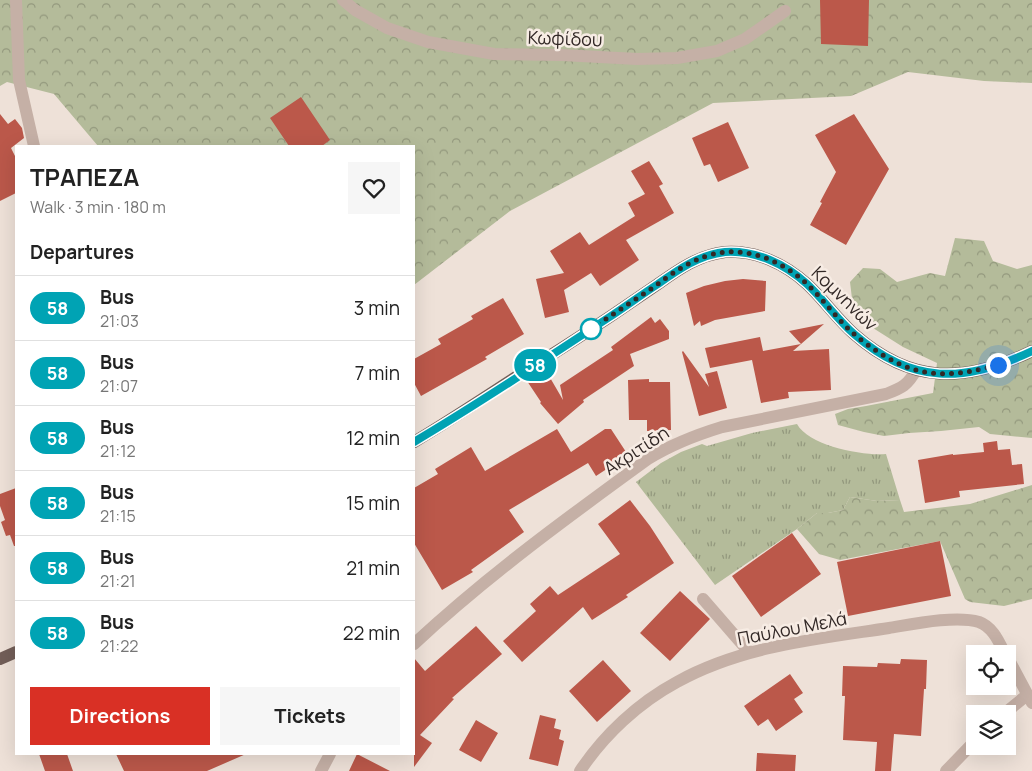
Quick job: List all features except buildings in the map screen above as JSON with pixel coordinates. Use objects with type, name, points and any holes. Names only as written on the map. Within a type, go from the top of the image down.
[{"type":"main road","name":"Κομνηνών","points":[[415,441],[610,316],[688,263],[725,252],[745,252],[757,255],[787,270],[808,285],[854,333],[873,348],[895,362],[916,370],[932,373],[964,373],[998,365],[1032,350]]},
{"type":"main road","points":[[0,658],[15,652]]},
{"type":"street","points":[[16,0],[19,80],[34,145]]},
{"type":"street","name":"Κωφίδου","points":[[343,0],[355,10],[388,28],[428,42],[494,54],[637,59],[678,58],[716,51],[745,39],[785,11]]},
{"type":"street","name":"Ακριτίδη","points":[[415,643],[457,605],[512,560],[642,464],[671,445],[722,427],[886,394],[908,384],[916,370]]},
{"type":"street","points":[[703,599],[749,652]]},
{"type":"street","name":"Παύλου Μελά","points":[[580,771],[610,734],[629,715],[652,697],[677,681],[749,652],[910,624],[955,620],[975,621],[986,626],[1000,645]]},
{"type":"street","points":[[1016,673],[1030,699],[1016,707]]},
{"type":"street","points":[[946,771],[966,750]]},
{"type":"street","points":[[321,771],[329,755]]},
{"type":"green space","points":[[0,0],[1032,0],[1032,83],[984,81],[908,72],[851,96],[713,103],[510,211],[415,284],[415,145],[97,145],[54,94],[7,82],[0,86]]},
{"type":"green space","points":[[955,238],[984,241],[993,261],[1017,269],[1032,265],[1032,438],[990,434],[979,427],[884,436],[838,425],[835,414],[848,409],[933,393],[937,363],[903,347],[873,328],[853,307],[850,282],[863,268],[880,269],[897,282],[930,273],[945,276]]},
{"type":"green space","points":[[797,424],[803,432],[824,444],[851,451],[886,454],[900,500],[877,501],[850,497],[843,510],[817,513],[797,529],[715,585],[636,482],[661,463],[681,452],[702,444],[707,446],[752,433]]},
{"type":"green space","points":[[1032,485],[1032,599],[1004,606],[970,602],[965,599],[940,541],[840,560],[819,554],[797,529],[817,513],[843,510],[850,497],[877,501],[900,500],[904,512],[970,504]]},
{"type":"bus line","name":"58","points":[[415,441],[610,316],[688,263],[725,252],[745,252],[757,255],[787,270],[808,285],[854,333],[873,348],[895,362],[916,370],[932,373],[964,373],[998,365],[1032,351]]},
{"type":"route","points":[[591,329],[688,263],[725,252],[745,252],[766,258],[798,277],[854,333],[895,362],[916,370],[949,374],[982,370],[998,365]]}]
